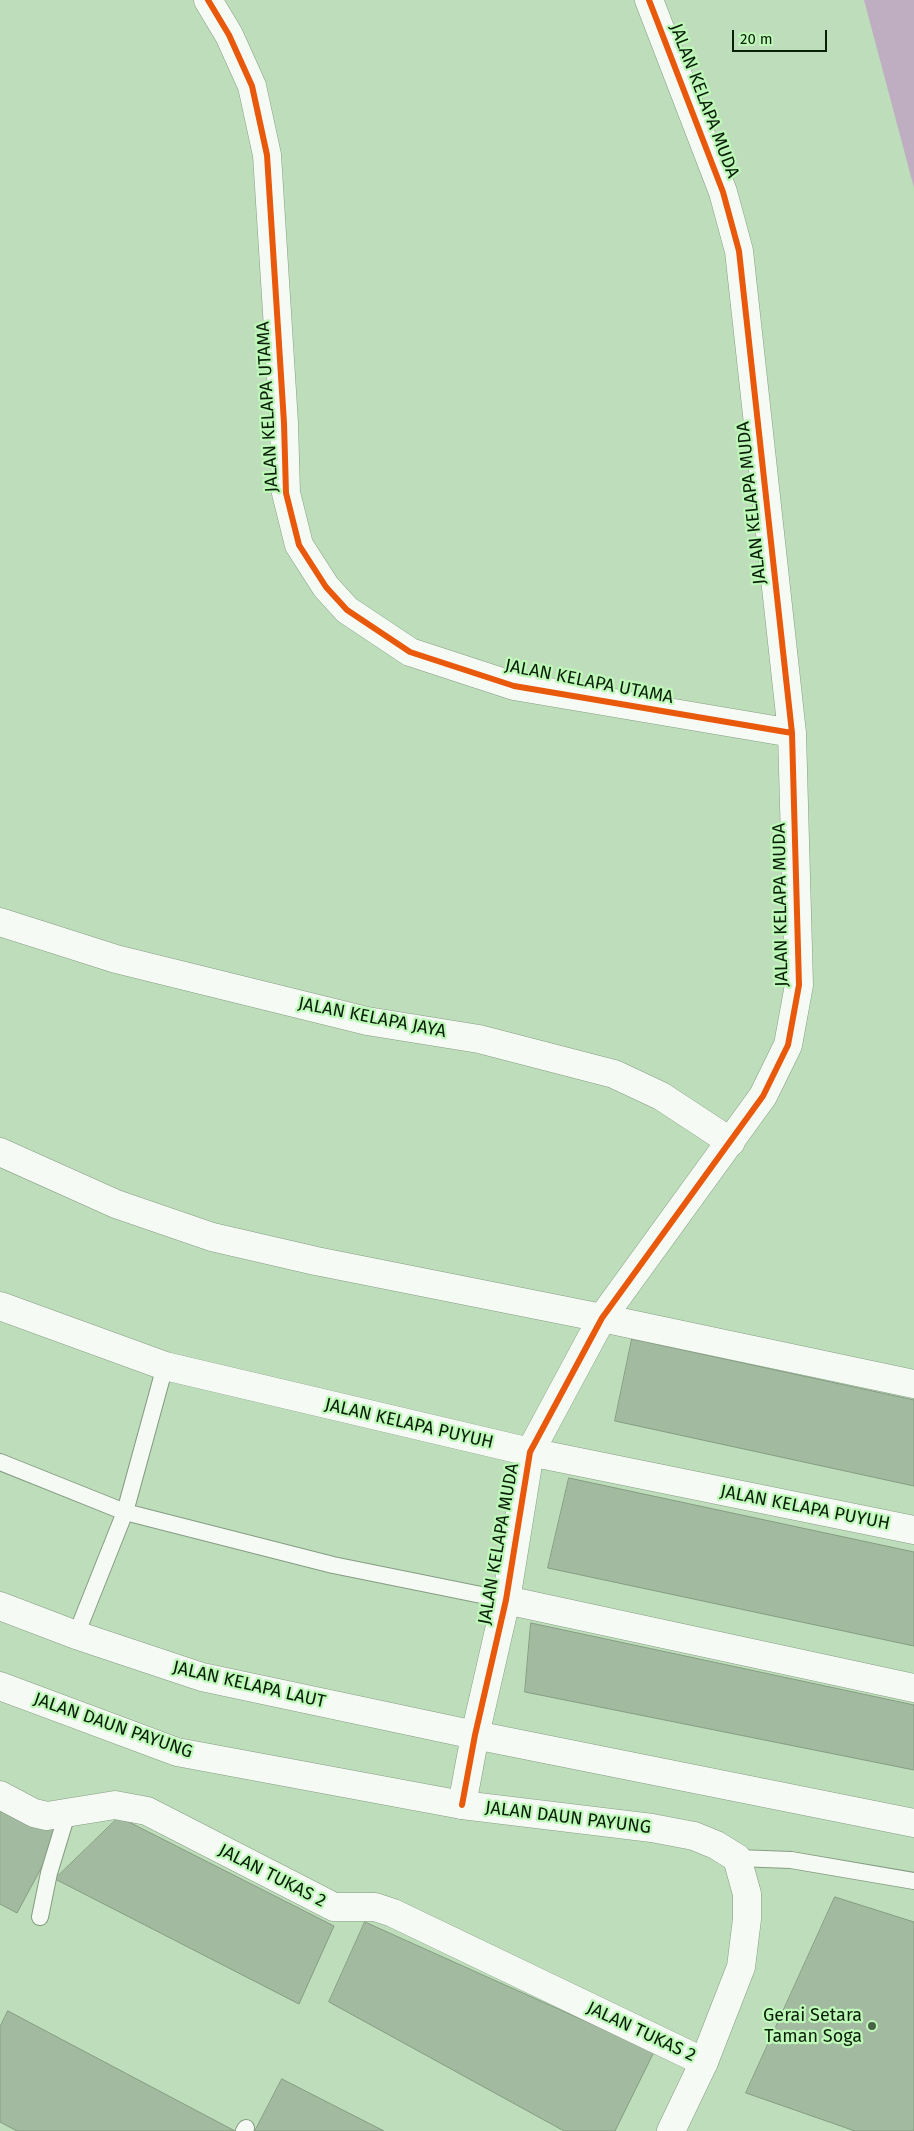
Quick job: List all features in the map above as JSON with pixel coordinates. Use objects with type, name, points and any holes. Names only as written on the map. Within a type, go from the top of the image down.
[{"type":"street","name":"JALAN KELAPA UTAMA","points":[[208,0],[229,34],[252,86],[267,155],[284,423],[286,493],[299,546],[326,587],[347,610],[410,652],[514,686],[792,733]]},
{"type":"street","name":"JALAN KELAPA MUDA","points":[[462,1805],[475,1735],[506,1600],[530,1452],[602,1318],[763,1096],[788,1045],[799,985],[792,733],[739,251],[723,192],[649,0]]},
{"type":"street","name":"JALAN KELAPA JAYA","points":[[0,922],[126,962],[367,1021],[479,1039],[614,1074],[661,1096],[731,1142]]},
{"type":"street","points":[[0,1152],[116,1204],[212,1237],[316,1261],[602,1318],[914,1384]]},
{"type":"street","name":"JALAN KELAPA PUYUH","points":[[0,1306],[165,1366],[530,1452],[914,1530]]},
{"type":"street","points":[[506,1600],[914,1688]]},
{"type":"street","name":"JALAN KELAPA LAUT","points":[[0,1606],[76,1635],[202,1677],[475,1735],[914,1823]]},
{"type":"street","name":"JALAN DAUN PAYUNG","points":[[0,1686],[177,1752],[462,1805],[652,1828],[694,1836],[716,1844],[737,1858]]},
{"type":"street","name":"JALAN TUKAS 2","points":[[0,1795],[34,1813],[47,1816],[115,1805],[147,1812],[334,1907],[375,1908],[393,1912],[704,2062]]},
{"type":"street","points":[[671,2131],[704,2062],[741,1967],[747,1919],[747,1894],[737,1858]]},
{"type":"lane","points":[[76,1635],[125,1512],[165,1366]]},
{"type":"lane","points":[[0,1462],[125,1512],[333,1564],[506,1600]]},
{"type":"lane","points":[[40,1917],[49,1873],[67,1814]]},
{"type":"lane","points":[[737,1858],[791,1860],[914,1882]]},
{"type":"shaded area","points":[[864,0],[914,0],[914,188]]},
{"type":"building","points":[[632,1339],[914,1400],[914,1486],[615,1421]]},
{"type":"building","points":[[569,1478],[914,1552],[914,1646],[548,1568]]},
{"type":"building","points":[[531,1623],[914,1705],[914,1770],[525,1692]]},
{"type":"building","points":[[0,1802],[60,1833],[17,1913],[0,1904]]},
{"type":"building","points":[[119,1817],[334,1926],[299,2004],[55,1879]]},
{"type":"building","points":[[835,1897],[914,1922],[914,2131],[855,2131],[746,2093]]},
{"type":"building","points":[[365,1922],[654,2052],[615,2131],[564,2131],[329,2002]]},
{"type":"building","points":[[8,2011],[235,2131],[17,2131],[0,2122],[0,2027]]},
{"type":"building","points":[[282,2079],[384,2131],[255,2131]]},
{"type":"cycle path","points":[[208,0],[229,35],[252,86],[267,155],[284,423],[286,493],[299,545],[326,587],[347,610],[410,652],[514,686],[792,733]]},
{"type":"cycle path","points":[[462,1805],[475,1735],[506,1600],[530,1452],[602,1318],[763,1096],[788,1045],[799,985],[792,733],[739,251],[723,192],[649,0]]},
{"type":"place","name":"Gerai Setara Taman Soga","points":[[872,2026]]}]
